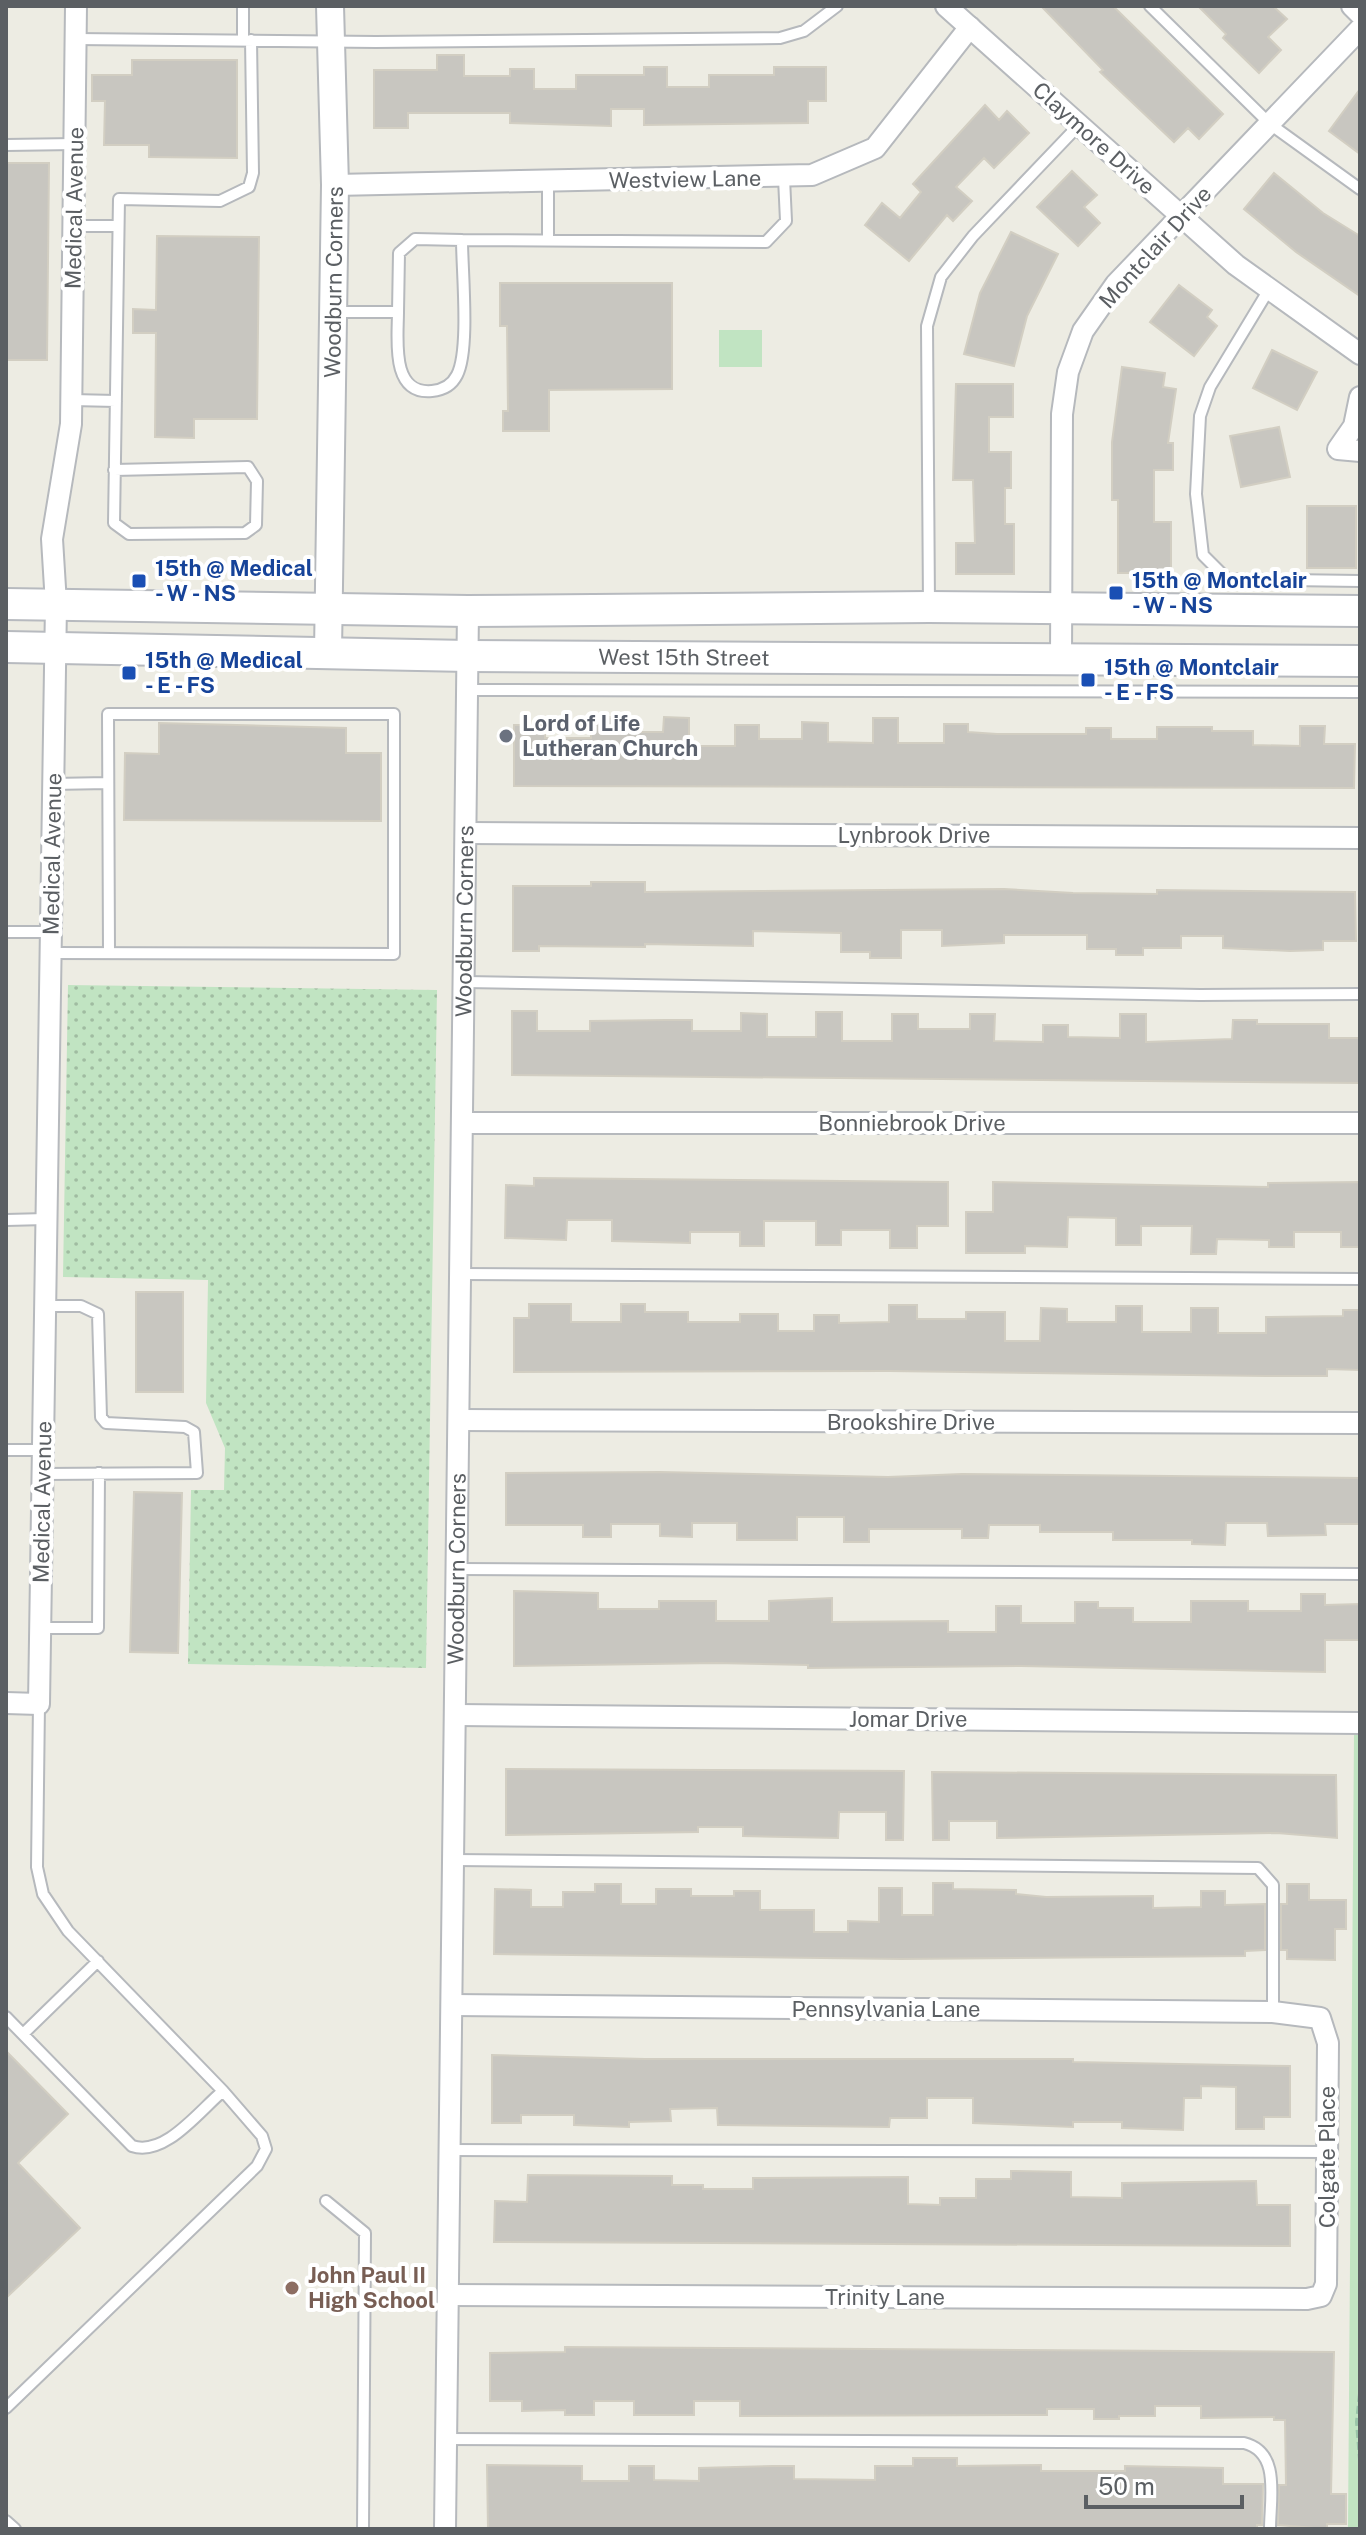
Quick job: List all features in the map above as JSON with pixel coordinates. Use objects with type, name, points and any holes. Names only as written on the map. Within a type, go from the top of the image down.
[{"type":"main road","name":"West 15th Street","points":[[6,604],[468,611],[929,607],[1360,611]]},
{"type":"main road","name":"West 15th Street","points":[[6,647],[468,656],[1360,661]]},
{"type":"street","name":"Medical Avenue","points":[[39,1704],[56,604],[52,539],[71,424],[76,6]]},
{"type":"street","name":"Woodburn Corners","points":[[328,652],[335,185],[330,6]]},
{"type":"street","name":"Claymore Drive","points":[[946,6],[1268,291],[1360,354]]},
{"type":"street","points":[[1352,6],[1360,14]]},
{"type":"street","name":"Westview Lane","points":[[335,185],[784,178],[812,175],[875,148],[970,27]]},
{"type":"street","name":"Montclair Drive","points":[[1061,661],[1062,414],[1068,372],[1083,331],[1116,284],[1360,29]]},
{"type":"street","points":[[1360,397],[1354,426],[1338,449],[1360,451]]},
{"type":"street","name":"Woodburn Corners","points":[[445,2529],[461,1420],[468,611]]},
{"type":"street","name":"Lynbrook Drive","points":[[468,833],[1360,838]]},
{"type":"street","name":"Bonniebrook Drive","points":[[464,1123],[1360,1123]]},
{"type":"street","name":"Brookshire Drive","points":[[461,1420],[1360,1423]]},
{"type":"street","points":[[6,1703],[39,1704]]},
{"type":"street","name":"Jomar Drive","points":[[457,1715],[1360,1723]]},
{"type":"street","name":"Pennsylvania Lane","points":[[452,2005],[1273,2012],[1320,2018]]},
{"type":"street","name":"Colgate Place","points":[[1320,2018],[1328,2043],[1326,2284],[1321,2296]]},
{"type":"street","name":"Trinity Lane","points":[[448,2295],[1307,2299],[1321,2296]]},
{"type":"lane","points":[[114,470],[248,467],[257,481],[256,525],[245,533],[129,534],[114,523],[114,470],[119,199],[220,201],[249,187],[253,173],[243,6]]},
{"type":"lane","points":[[75,39],[780,38],[804,31],[837,6]]},
{"type":"lane","points":[[1150,6],[1270,124],[1360,189]]},
{"type":"lane","points":[[929,607],[927,326],[941,277],[973,236],[1079,125]]},
{"type":"lane","points":[[6,145],[75,144]]},
{"type":"lane","points":[[462,240],[463,359],[456,378],[446,388],[429,392],[406,381],[398,366],[399,253],[415,239],[766,242],[786,221],[784,178]]},
{"type":"lane","points":[[548,182],[548,240]]},
{"type":"lane","points":[[74,226],[118,226]]},
{"type":"lane","points":[[1268,291],[1210,387],[1200,416],[1196,494],[1203,555],[1227,579],[1360,581]]},
{"type":"lane","points":[[334,312],[398,312]]},
{"type":"lane","points":[[72,400],[116,401]]},
{"type":"lane","points":[[468,690],[1360,692]]},
{"type":"lane","points":[[6,932],[109,952],[394,954],[394,714],[108,714],[109,952]]},
{"type":"lane","points":[[52,784],[108,783]]},
{"type":"lane","points":[[466,982],[1169,995],[1360,994]]},
{"type":"lane","points":[[6,1220],[46,1219]]},
{"type":"lane","points":[[462,1274],[1360,1279]]},
{"type":"lane","points":[[43,1474],[197,1473],[194,1432],[185,1427],[106,1423],[100,1406],[98,1314],[81,1306],[45,1306]]},
{"type":"lane","points":[[6,1450],[43,1450]]},
{"type":"lane","points":[[41,1628],[98,1628],[99,1473]]},
{"type":"lane","points":[[459,1569],[1360,1574]]},
{"type":"lane","points":[[6,2408],[257,2166],[266,2149],[262,2136],[223,2091],[55,1915],[43,1894],[37,1857],[39,1704]]},
{"type":"lane","points":[[454,1860],[1258,1868],[1273,1885],[1273,2012]]},
{"type":"lane","points":[[23,2034],[98,1961]]},
{"type":"lane","points":[[6,2017],[132,2146],[146,2151],[161,2145],[223,2091]]},
{"type":"lane","points":[[450,2150],[1327,2152]]},
{"type":"lane","points":[[326,2201],[365,2233],[363,2529]]},
{"type":"lane","points":[[446,2439],[1244,2443],[1258,2446],[1269,2460],[1270,2529]]},
{"type":"lane","points":[[6,2521],[15,2529]]},
{"type":"path","points":[[1360,2394],[1357,2422],[1360,2459]]},
{"type":"green space","points":[[719,330],[762,330],[762,367],[719,367]]},
{"type":"green space","points":[[68,985],[437,990],[426,1668],[188,1664],[191,1490],[224,1490],[225,1448],[206,1403],[208,1280],[63,1277]]},
{"type":"green space","points":[[1354,1734],[1360,1735],[1360,2529],[1348,2529]]},
{"type":"building","points":[[1041,6],[1113,6],[1223,114],[1199,139],[1188,128],[1174,142],[1100,72],[1103,70]]},
{"type":"building","points":[[1198,6],[1273,6],[1287,19],[1268,37],[1281,50],[1259,73],[1223,38],[1226,34]]},
{"type":"building","points":[[437,55],[464,55],[464,76],[510,76],[510,69],[534,69],[534,89],[576,89],[576,75],[644,75],[644,67],[667,67],[667,87],[709,87],[709,75],[774,75],[774,67],[826,67],[826,101],[808,101],[808,123],[644,125],[644,109],[611,109],[611,126],[510,123],[510,113],[408,113],[408,128],[374,128],[374,70],[437,70]]},
{"type":"building","points":[[132,60],[237,60],[237,158],[149,157],[149,145],[104,145],[105,101],[92,101],[92,75],[132,75]]},
{"type":"building","points":[[1360,89],[1360,154],[1329,131]]},
{"type":"building","points":[[985,105],[999,120],[1007,111],[1029,133],[994,168],[984,158],[956,187],[972,201],[953,221],[947,215],[909,261],[865,225],[882,203],[900,218],[921,192],[913,184]]},
{"type":"building","points":[[6,163],[49,163],[47,360],[6,360]]},
{"type":"building","points":[[1072,171],[1097,195],[1084,207],[1100,223],[1078,246],[1037,207]]},
{"type":"building","points":[[1274,173],[1323,213],[1360,236],[1360,296],[1296,252],[1244,209]]},
{"type":"building","points":[[1011,232],[1058,254],[1027,316],[1014,366],[964,354],[980,293]]},
{"type":"building","points":[[157,236],[259,237],[257,419],[194,419],[194,438],[155,437],[156,333],[133,333],[133,309],[156,310]]},
{"type":"building","points":[[500,283],[672,283],[672,389],[549,390],[549,431],[503,431],[503,411],[508,411],[507,326],[500,326]]},
{"type":"building","points":[[1179,285],[1212,310],[1207,317],[1217,326],[1194,356],[1150,322]]},
{"type":"building","points":[[1272,350],[1317,372],[1297,410],[1253,388]]},
{"type":"building","points":[[1122,367],[1165,373],[1163,387],[1176,389],[1168,443],[1173,443],[1173,470],[1154,470],[1154,522],[1171,522],[1171,573],[1118,573],[1118,500],[1112,500],[1112,442]]},
{"type":"building","points":[[956,384],[1013,384],[1013,417],[989,417],[989,452],[1011,452],[1011,488],[1005,488],[1005,524],[1014,524],[1014,574],[956,574],[956,543],[975,543],[973,480],[953,480]]},
{"type":"building","points":[[1279,427],[1290,477],[1241,487],[1230,436]]},
{"type":"building","points":[[1307,506],[1356,506],[1356,568],[1307,568]]},
{"type":"building","points":[[591,717],[618,717],[618,732],[663,732],[664,717],[689,718],[689,746],[735,746],[735,725],[759,725],[759,739],[802,739],[802,722],[828,723],[828,742],[873,743],[873,718],[898,718],[898,743],[944,743],[944,724],[968,724],[968,732],[997,734],[1086,734],[1086,728],[1111,728],[1111,739],[1157,739],[1157,727],[1212,727],[1212,731],[1253,731],[1253,745],[1300,746],[1300,726],[1325,726],[1324,744],[1355,744],[1354,788],[514,786],[514,725],[545,725],[545,738],[591,738]]},
{"type":"building","points":[[159,723],[346,728],[346,753],[381,753],[381,821],[124,820],[125,753],[159,754]]},
{"type":"building","points":[[591,882],[645,882],[645,892],[1004,889],[1157,894],[1157,890],[1355,892],[1356,941],[1323,941],[1323,950],[1290,951],[1223,948],[1223,936],[1181,936],[1181,948],[1143,948],[1143,955],[1116,955],[1116,949],[1087,949],[1087,935],[1004,935],[1004,943],[942,946],[942,930],[901,930],[901,958],[870,958],[870,952],[841,952],[841,933],[753,931],[753,946],[539,946],[539,951],[513,951],[513,886],[591,886]]},
{"type":"building","points":[[512,1011],[537,1011],[537,1031],[590,1031],[590,1021],[692,1020],[692,1031],[741,1031],[741,1013],[767,1014],[767,1037],[816,1037],[816,1012],[842,1012],[842,1041],[892,1041],[892,1014],[918,1014],[918,1029],[970,1029],[970,1014],[995,1014],[994,1041],[1043,1042],[1043,1025],[1068,1025],[1068,1037],[1120,1038],[1120,1014],[1146,1014],[1146,1042],[1232,1039],[1233,1020],[1257,1020],[1257,1024],[1329,1024],[1329,1038],[1360,1038],[1360,1083],[512,1075]]},
{"type":"building","points":[[534,1178],[948,1182],[948,1226],[917,1226],[917,1248],[890,1248],[890,1230],[841,1230],[841,1245],[816,1245],[816,1221],[764,1221],[764,1246],[740,1246],[740,1232],[690,1232],[690,1243],[612,1241],[612,1220],[567,1220],[566,1240],[505,1238],[506,1185],[534,1186]]},
{"type":"building","points":[[993,1182],[1268,1187],[1268,1183],[1360,1182],[1360,1247],[1341,1247],[1341,1232],[1294,1232],[1294,1247],[1269,1247],[1269,1240],[1217,1239],[1216,1254],[1191,1254],[1192,1226],[1141,1226],[1141,1245],[1116,1245],[1116,1218],[1068,1217],[1067,1247],[1025,1246],[1025,1253],[966,1253],[966,1212],[993,1212]]},
{"type":"building","points":[[136,1292],[183,1292],[183,1392],[136,1392]]},
{"type":"building","points":[[529,1304],[571,1304],[571,1322],[621,1322],[621,1304],[645,1304],[645,1312],[688,1312],[688,1322],[740,1322],[740,1314],[778,1314],[778,1331],[814,1331],[814,1315],[839,1315],[839,1323],[889,1322],[889,1305],[917,1305],[917,1319],[966,1319],[966,1312],[1005,1312],[1005,1341],[1040,1341],[1041,1308],[1067,1309],[1067,1322],[1116,1322],[1116,1306],[1142,1306],[1142,1332],[1191,1332],[1191,1308],[1218,1308],[1218,1333],[1266,1333],[1266,1317],[1343,1316],[1343,1310],[1360,1310],[1360,1370],[1327,1369],[1327,1376],[889,1371],[514,1372],[514,1318],[529,1318]]},
{"type":"building","points":[[660,1472],[888,1477],[962,1474],[1360,1478],[1360,1524],[1325,1524],[1326,1535],[1268,1536],[1267,1523],[1226,1523],[1225,1545],[1192,1544],[1192,1540],[1113,1540],[1113,1532],[1040,1532],[1040,1525],[989,1525],[988,1538],[962,1538],[962,1529],[869,1529],[869,1542],[844,1542],[844,1517],[797,1517],[797,1540],[737,1540],[737,1523],[692,1523],[692,1537],[660,1536],[660,1524],[611,1524],[611,1537],[583,1537],[583,1525],[506,1525],[506,1473]]},
{"type":"building","points":[[134,1492],[182,1493],[178,1653],[130,1652]]},
{"type":"building","points":[[514,1591],[598,1593],[598,1609],[659,1609],[659,1601],[716,1601],[716,1621],[769,1621],[769,1601],[832,1598],[832,1622],[948,1621],[948,1632],[996,1632],[996,1606],[1021,1606],[1021,1623],[1075,1623],[1075,1602],[1098,1602],[1098,1608],[1133,1608],[1133,1622],[1191,1622],[1191,1601],[1248,1601],[1248,1611],[1301,1611],[1301,1594],[1325,1594],[1325,1605],[1360,1604],[1360,1640],[1325,1640],[1325,1672],[1021,1666],[808,1668],[808,1665],[716,1663],[514,1666]]},
{"type":"building","points":[[506,1769],[904,1771],[903,1840],[886,1840],[886,1812],[839,1812],[838,1838],[743,1836],[743,1827],[698,1827],[698,1832],[506,1835]]},
{"type":"building","points":[[932,1772],[1336,1775],[1337,1838],[1277,1833],[997,1838],[997,1821],[949,1821],[949,1840],[933,1840]]},
{"type":"building","points":[[933,1883],[953,1883],[953,1889],[1016,1890],[1016,1894],[1046,1897],[1153,1896],[1153,1908],[1201,1907],[1201,1891],[1225,1891],[1225,1905],[1265,1904],[1265,1950],[1245,1951],[1245,1956],[901,1959],[494,1954],[495,1889],[531,1890],[531,1907],[563,1907],[563,1892],[595,1892],[595,1884],[621,1884],[621,1904],[656,1904],[656,1889],[691,1889],[691,1896],[734,1896],[734,1891],[760,1891],[760,1910],[814,1910],[814,1932],[848,1932],[848,1921],[879,1922],[879,1888],[902,1888],[902,1915],[933,1915]]},
{"type":"building","points":[[1287,1884],[1309,1884],[1309,1900],[1346,1900],[1346,1929],[1335,1929],[1335,1960],[1287,1959],[1287,1950],[1281,1950],[1281,1904],[1287,1904]]},
{"type":"building","points":[[6,2051],[68,2114],[18,2163],[80,2228],[6,2298]]},
{"type":"building","points":[[492,2055],[645,2059],[1073,2059],[1073,2062],[1290,2066],[1290,2117],[1264,2117],[1264,2129],[1236,2129],[1236,2087],[1201,2086],[1201,2098],[1184,2098],[1183,2130],[1122,2128],[1122,2122],[1073,2122],[1073,2127],[973,2123],[973,2098],[927,2098],[927,2118],[890,2118],[889,2127],[718,2125],[717,2108],[670,2109],[671,2121],[629,2122],[629,2127],[574,2125],[574,2115],[521,2115],[521,2123],[492,2123]]},
{"type":"building","points":[[1011,2171],[1071,2172],[1071,2197],[1122,2198],[1122,2183],[1256,2181],[1257,2205],[1290,2205],[1290,2246],[494,2242],[495,2201],[527,2202],[528,2175],[672,2176],[672,2185],[703,2185],[703,2189],[753,2189],[753,2178],[908,2177],[908,2204],[940,2205],[940,2198],[976,2198],[976,2179],[1011,2179]]},
{"type":"building","points":[[565,2347],[1334,2352],[1331,2494],[1346,2494],[1346,2524],[1327,2524],[1327,2529],[1278,2525],[1279,2485],[1286,2485],[1285,2420],[1274,2420],[1274,2417],[1201,2418],[1201,2406],[1155,2406],[1155,2416],[1094,2419],[1094,2409],[1047,2409],[1047,2415],[740,2416],[740,2401],[694,2401],[694,2415],[634,2415],[634,2401],[594,2401],[594,2415],[565,2415],[565,2410],[522,2411],[522,2401],[490,2401],[490,2353],[565,2352]]},
{"type":"building","points":[[913,2458],[957,2458],[957,2466],[1041,2465],[1041,2471],[1125,2471],[1125,2466],[1223,2468],[1223,2484],[1263,2484],[1262,2525],[1257,2525],[1257,2529],[488,2529],[487,2465],[582,2466],[582,2481],[629,2481],[629,2466],[654,2466],[654,2480],[699,2481],[699,2468],[794,2466],[794,2479],[875,2480],[875,2466],[913,2466]]},
{"type":"place","name":"15th @ Medical - W - NS","points":[[139,581]]},
{"type":"place","name":"15th @ Montclair - W - NS","points":[[1116,593]]},
{"type":"place","name":"15th @ Medical - E - FS","points":[[129,673]]},
{"type":"place","name":"15th @ Montclair - E - FS","points":[[1088,680]]},
{"type":"place","name":"Lord of Life Lutheran Church","points":[[506,736]]},
{"type":"place","name":"John Paul II High School","points":[[292,2288]]}]
